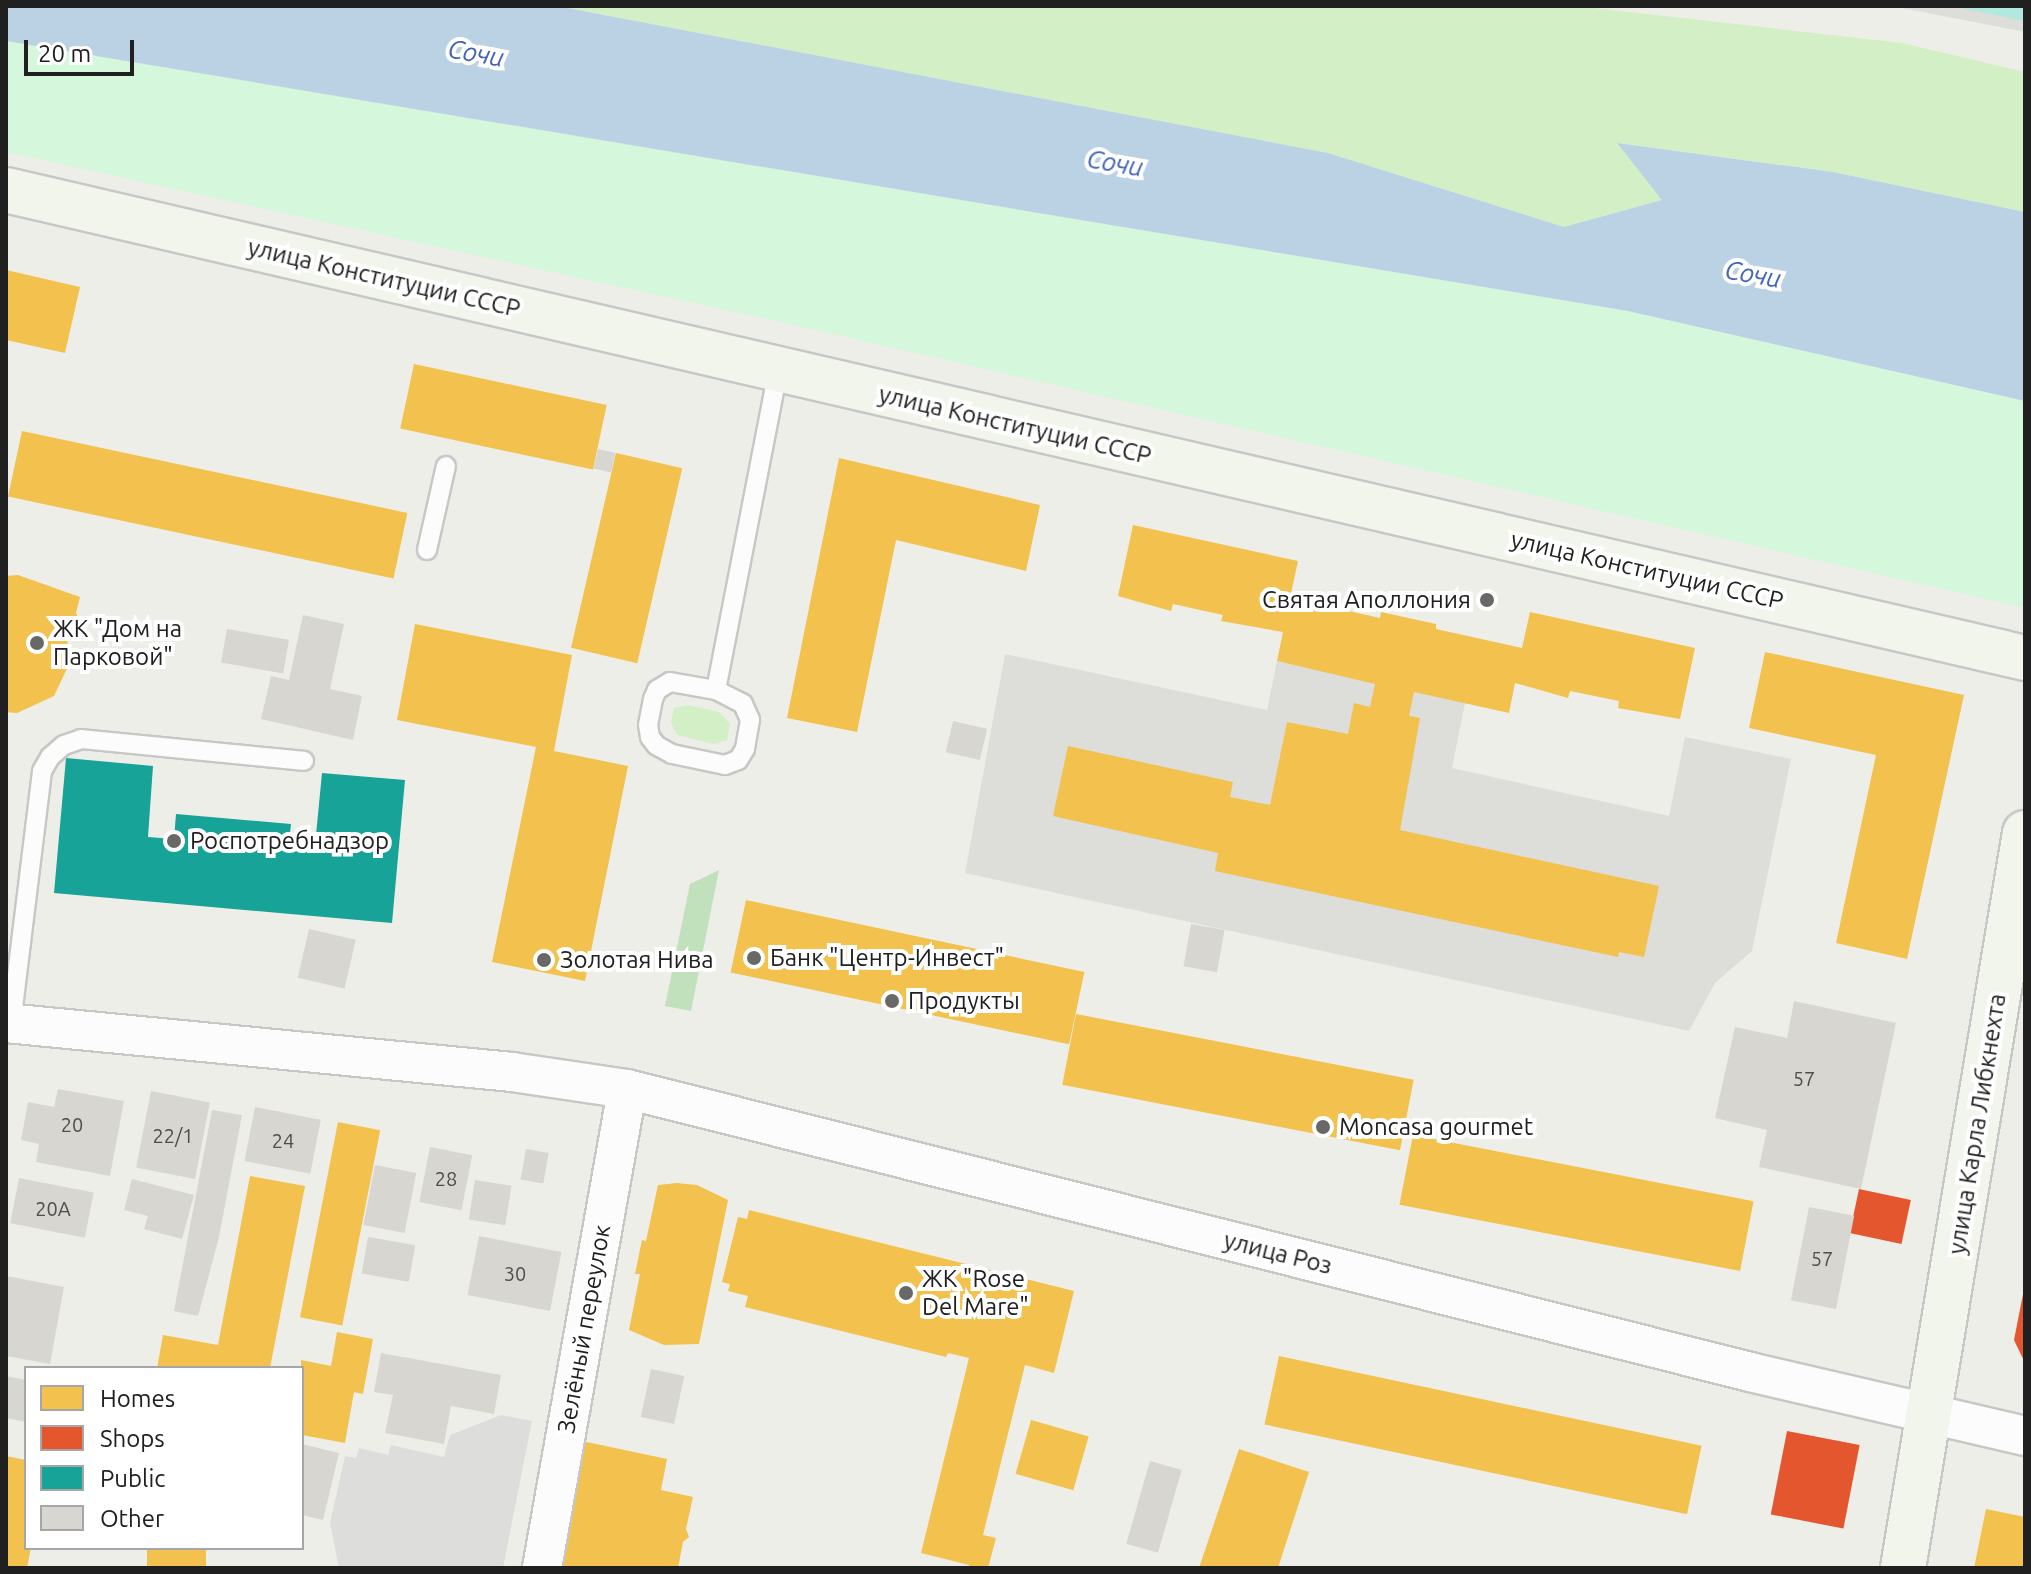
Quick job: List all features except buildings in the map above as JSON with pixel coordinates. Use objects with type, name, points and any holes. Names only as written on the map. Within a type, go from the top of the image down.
[{"type":"main road","name":"улица Конституции СССР","points":[[6,190],[2025,658]]},
{"type":"main road","name":"улица Карла Либкнехта","points":[[1903,1568],[2025,833]]},
{"type":"street","name":"улица Роз","points":[[8,1023],[512,1072],[627,1089],[1930,1416],[2025,1436]]},
{"type":"street","name":"Зелёный переулок","points":[[542,1568],[627,1089]]},
{"type":"lane","points":[[716,690],[778,371]]},
{"type":"lane","points":[[427,550],[446,466]]},
{"type":"lane","points":[[678,682],[716,690],[743,704],[749,713],[745,749],[738,760],[725,765],[661,750],[650,737],[648,725],[653,699],[662,685],[678,682]]},
{"type":"lane","points":[[8,1023],[42,771],[50,757],[64,745],[81,739],[304,761]]},
{"type":"shaded area","points":[[1892,6],[2025,6],[2025,32]]},
{"type":"shaded area","points":[[1951,6],[2025,6],[2025,21]]},
{"type":"shaded area","points":[[1005,654],[1267,710],[1277,661],[1465,703],[1452,768],[1669,816],[1685,737],[1791,759],[1752,951],[1715,983],[1689,1031],[965,873]]},
{"type":"shaded area","points":[[501,1415],[532,1421],[503,1568],[339,1568],[330,1523],[345,1456],[356,1458],[359,1448],[388,1455],[391,1445],[444,1457],[450,1435]]},
{"type":"green space","points":[[557,6],[1577,6],[1902,43],[2025,72],[2025,212],[1833,172],[1618,143],[1663,200],[1564,227],[1328,153]]},
{"type":"green space","points":[[6,41],[1628,311],[2025,401],[2025,608],[789,324],[6,152]]},
{"type":"green space","points":[[688,705],[719,712],[730,724],[727,740],[714,744],[677,735],[671,723],[674,708]]},
{"type":"green space","points":[[719,870],[691,1011],[665,1006],[690,884]]},
{"type":"water","name":"Сочи","points":[[6,6],[557,6],[1328,153],[1564,227],[1662,200],[1617,143],[1833,172],[2025,212],[2025,401],[1628,311],[6,41]]},
{"type":"place","name":"Святая Аполлония","points":[[1487,600]]},
{"type":"place","name":"ЖК \"Дом на Парковой\"","points":[[37,643]]},
{"type":"place","name":"Роспотребнадзор","points":[[174,841]]},
{"type":"place","name":"Банк \"Центр-Инвест\"","points":[[754,958]]},
{"type":"place","name":"Золотая Нива","points":[[544,960]]},
{"type":"place","name":"Продукты","points":[[892,1001]]},
{"type":"place","name":"Moncasa gourmet","points":[[1323,1127]]},
{"type":"place","name":"ЖК \"Rose Del Mare\"","points":[[906,1293]]}]
